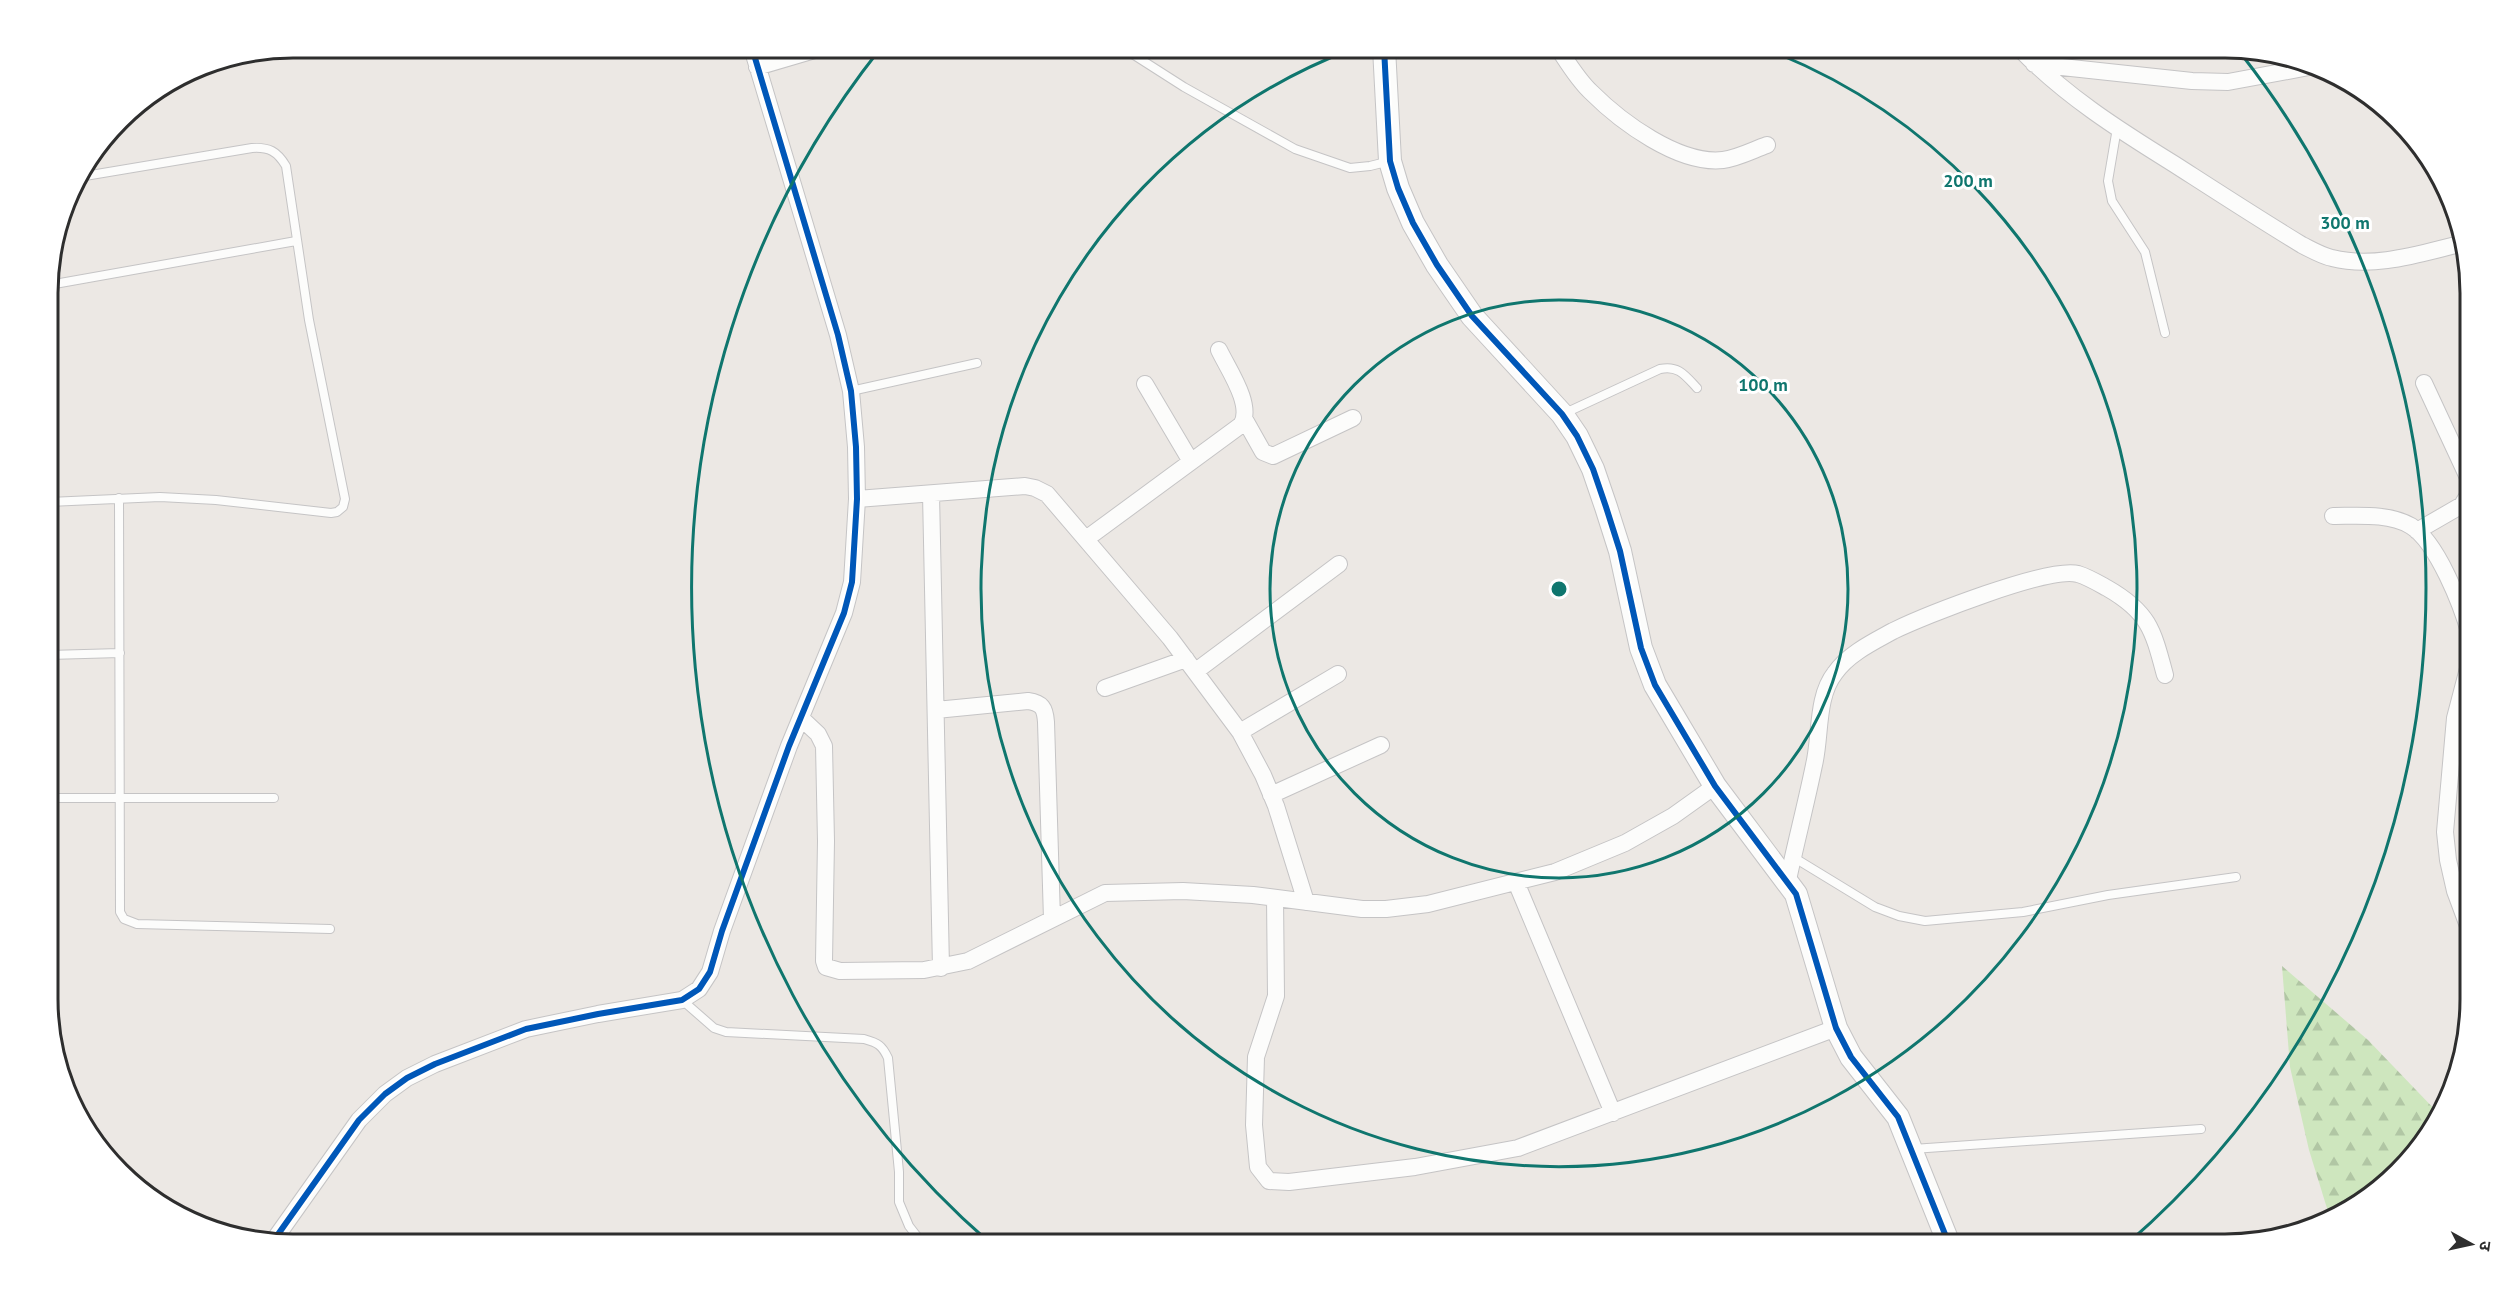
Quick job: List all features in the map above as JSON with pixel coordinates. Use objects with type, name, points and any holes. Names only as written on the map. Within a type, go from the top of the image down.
[{"type":"street","points":[[279,1233],[359,1120],[407,1078],[435,1064],[526,1029],[682,1000],[699,989],[711,972],[746,863],[844,613],[852,582],[857,499],[856,447],[851,391],[838,335],[755,58]]},
{"type":"street","points":[[757,67],[788,58]]},
{"type":"street","points":[[1385,58],[1390,161],[1405,205],[1437,265],[1472,316],[1562,414],[1576,436],[1593,469],[1620,551],[1641,648],[1655,685],[1715,786],[1788,880],[1796,894],[1836,1028],[1851,1057],[1898,1117],[1945,1234]]},
{"type":"street","points":[[1565,58],[1590,91],[1617,115],[1650,138],[1682,153],[1707,160],[1725,160],[1767,145]]},
{"type":"street","points":[[2028,58],[2117,128],[2293,240],[2330,258],[2358,262],[2387,260],[2455,245]]},
{"type":"street","points":[[2034,64],[2192,81],[2228,82],[2295,70]]},
{"type":"street","points":[[1220,350],[1245,403],[1245,420],[1263,452],[1273,456],[1353,418]]},
{"type":"street","points":[[2424,383],[2460,460]]},
{"type":"street","points":[[1145,384],[1190,460]]},
{"type":"street","points":[[1086,539],[1245,420]]},
{"type":"street","points":[[857,499],[1025,486],[1047,494],[1191,665],[1240,732],[1271,795],[1306,902]]},
{"type":"street","points":[[931,494],[941,968]]},
{"type":"street","points":[[2417,531],[2460,506]]},
{"type":"street","points":[[2333,516],[2391,519],[2411,526],[2427,541],[2445,574],[2460,611]]},
{"type":"street","points":[[1105,688],[1191,665],[1340,564]]},
{"type":"street","points":[[1788,880],[1815,764],[1825,694],[1833,675],[1844,661],[1894,631],[1941,611],[2029,581],[2067,572],[2080,574],[2120,596],[2144,617],[2157,646],[2165,675]]},
{"type":"street","points":[[1240,732],[1338,674]]},
{"type":"street","points":[[2460,699],[2455,718],[2445,832],[2448,860],[2460,904]]},
{"type":"street","points":[[936,710],[1028,701],[1038,702],[1043,707],[1046,722],[1052,919]]},
{"type":"street","points":[[801,718],[818,734],[824,746],[826,760],[824,949],[826,967],[840,971],[941,968],[968,961],[1105,893],[1183,891],[1275,898],[1362,909],[1386,909],[1428,904],[1555,872],[1625,843],[1673,816],[1715,786]]},
{"type":"street","points":[[1271,795],[1381,745]]},
{"type":"street","points":[[1516,882],[1613,1113]]},
{"type":"street","points":[[1275,898],[1276,996],[1256,1057],[1254,1125],[1258,1167],[1269,1180],[1289,1182],[1415,1167],[1518,1148],[1836,1028]]},
{"type":"lane","points":[[1139,58],[1184,87],[1295,149],[1350,168],[1390,161]]},
{"type":"lane","points":[[2117,128],[2108,181],[2112,201],[2145,252],[2165,333]]},
{"type":"lane","points":[[58,501],[160,497],[216,500],[331,513],[343,507],[345,500],[327,417],[296,241],[286,166],[278,153],[265,147],[91,175]]},
{"type":"lane","points":[[59,283],[296,241]]},
{"type":"lane","points":[[851,391],[977,363]]},
{"type":"lane","points":[[1562,414],[1669,367],[1678,369],[1697,388]]},
{"type":"lane","points":[[119,498],[120,912],[124,919],[137,924],[330,929]]},
{"type":"lane","points":[[58,655],[120,652]]},
{"type":"lane","points":[[58,798],[274,798]]},
{"type":"lane","points":[[1793,857],[1875,907],[1899,916],[1925,921],[2023,912],[2108,895],[2236,877]]},
{"type":"lane","points":[[682,1000],[714,1028],[726,1032],[864,1039],[878,1042],[883,1047],[888,1058],[899,1172],[899,1202],[909,1226],[915,1234]]},
{"type":"lane","points":[[1912,1149],[2200,1129]]},
{"type":"green space","points":[[2282,966],[2368,1040],[2433,1108],[2412,1142],[2392,1165],[2369,1185],[2327,1210],[2309,1150],[2290,1067]]},
{"type":"cycle path","points":[[279,1233],[359,1120],[385,1094],[407,1078],[435,1064],[526,1029],[682,1000],[699,989],[710,972],[722,931],[789,746],[844,613],[852,582],[857,499],[856,447],[851,391],[838,335],[755,58]]},
{"type":"cycle path","points":[[1385,58],[1390,161],[1398,188],[1413,223],[1437,265],[1472,316],[1562,414],[1577,436],[1593,469],[1620,551],[1641,648],[1655,685],[1715,786],[1796,894],[1836,1028],[1851,1057],[1898,1117],[1945,1234]]}]
